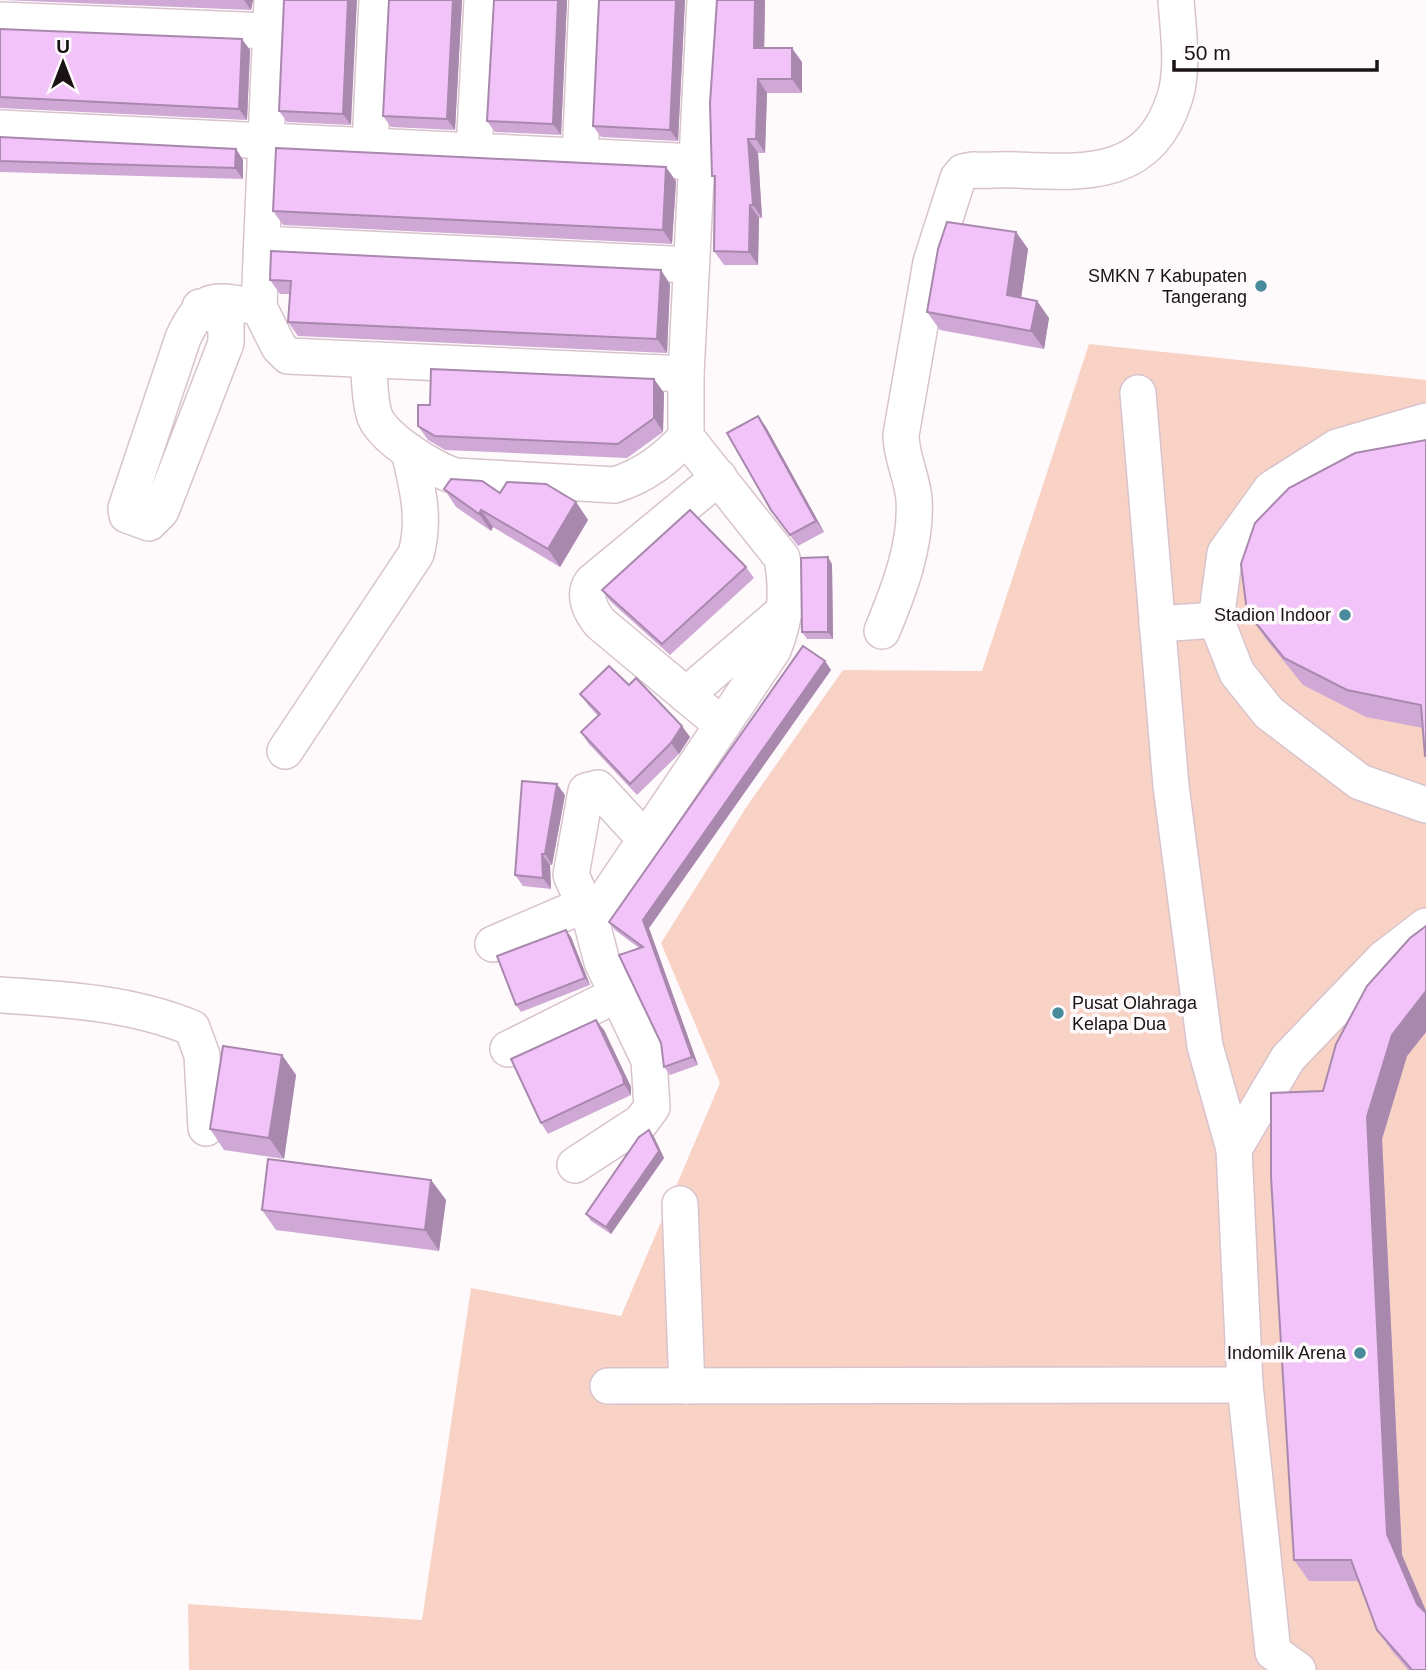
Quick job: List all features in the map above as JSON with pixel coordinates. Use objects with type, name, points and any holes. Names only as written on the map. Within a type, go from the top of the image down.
[{"type":"street","points":[[370,145],[377,0]]},
{"type":"street","points":[[474,151],[482,0]]},
{"type":"street","points":[[580,157],[587,0]]},
{"type":"street","points":[[493,944],[588,913],[644,838],[773,650],[783,625],[787,582],[782,558],[686,437],[686,374],[705,0]]},
{"type":"street","points":[[882,631],[902,581],[914,502],[901,450],[901,435],[931,262],[958,178],[963,172],[974,170],[1072,173],[1108,168],[1147,148],[1162,127],[1175,95],[1178,48],[1176,0]]},
{"type":"street","points":[[0,20],[271,16],[259,307],[279,347],[288,356],[686,374]]},
{"type":"street","points":[[0,128],[697,162]]},
{"type":"street","points":[[262,244],[691,265]]},
{"type":"street","points":[[200,307],[226,321],[229,329],[226,343],[161,512],[149,523],[133,520],[127,516],[126,508],[183,338],[200,307],[208,303],[223,302],[259,307]]},
{"type":"street","points":[[368,360],[374,417],[409,451],[438,471],[455,476],[615,485],[639,477],[666,458],[686,437]]},
{"type":"street","points":[[1138,393],[1171,786],[1205,1046],[1234,1149],[1245,1385],[1276,1664]]},
{"type":"street","points":[[160,407],[195,421]]},
{"type":"street","points":[[1426,421],[1337,447],[1271,489],[1225,553],[1216,620],[1237,673],[1269,713],[1360,782],[1426,805]]},
{"type":"street","points":[[285,751],[416,554],[422,533],[422,512],[409,451]]},
{"type":"street","points":[[719,477],[588,587],[590,610],[600,623],[721,724]]},
{"type":"street","points":[[686,695],[785,610]]},
{"type":"street","points":[[1157,624],[1216,620]]},
{"type":"street","points":[[575,1165],[641,1122],[652,1107],[649,1059],[602,961],[588,913],[571,875],[586,791],[598,788],[644,838]]},
{"type":"street","points":[[1234,1149],[1288,1058],[1383,959],[1426,926]]},
{"type":"street","points":[[508,1049],[618,994]]},
{"type":"street","points":[[0,995],[59,999],[159,1014],[192,1028],[202,1055],[206,1128]]},
{"type":"street","points":[[680,1205],[687,1386]]},
{"type":"street","points":[[608,1386],[1245,1385]]},
{"type":"shaded area","name":"Pusat Olahraga Kelapa Dua","points":[[1089,344],[1426,380],[1426,1670],[189,1670],[188,1604],[422,1620],[471,1288],[621,1316],[720,1083],[661,943],[747,806],[843,670],[982,671]]},
{"type":"building","points":[[284,0],[348,0],[343,114],[279,111]]},
{"type":"building","points":[[389,0],[453,0],[447,119],[383,116]]},
{"type":"building","points":[[494,0],[558,0],[553,124],[487,121]]},
{"type":"building","points":[[599,0],[676,0],[670,130],[593,126]]},
{"type":"building","points":[[717,0],[755,0],[754,48],[792,48],[792,79],[758,79],[756,139],[748,139],[753,205],[750,205],[749,252],[714,251],[715,176],[712,176],[710,103]]},
{"type":"building","points":[[0,29],[242,39],[239,109],[0,97]]},
{"type":"building","points":[[0,137],[236,149],[235,168],[0,161]]},
{"type":"building","points":[[276,148],[666,167],[663,230],[273,211]]},
{"type":"building","points":[[947,222],[1016,232],[1007,295],[1037,301],[1031,331],[927,312],[938,249]]},
{"type":"building","points":[[271,251],[661,270],[657,339],[288,322],[291,281],[270,280]]},
{"type":"building","points":[[431,369],[654,379],[654,418],[618,444],[435,436],[418,426],[418,405],[430,405]]},
{"type":"building","points":[[758,416],[816,521],[790,535],[771,510],[727,433]]},
{"type":"building","name":"Stadion Indoor","points":[[1426,440],[1425,756],[1421,705],[1347,690],[1284,658],[1247,612],[1241,564],[1255,523],[1289,488],[1355,453]]},
{"type":"building","points":[[451,479],[482,481],[500,493],[507,482],[546,484],[576,502],[548,549],[481,510],[479,514],[444,489]]},
{"type":"building","points":[[690,510],[746,567],[662,644],[602,590]]},
{"type":"building","points":[[828,557],[828,632],[802,632],[801,558]]},
{"type":"building","points":[[803,646],[825,661],[643,920],[692,1057],[664,1067],[661,1043],[619,955],[643,947],[609,922]]},
{"type":"building","points":[[609,666],[629,685],[636,678],[682,726],[671,743],[630,784],[581,732],[600,714],[580,694]]},
{"type":"building","points":[[522,781],[557,784],[545,854],[542,854],[543,878],[515,875]]},
{"type":"building","name":"Indomilk Arena","points":[[1426,926],[1426,991],[1392,1035],[1367,1117],[1387,1534],[1417,1604],[1426,1613],[1426,1670],[1412,1670],[1377,1630],[1351,1560],[1294,1560],[1271,1177],[1271,1093],[1323,1091],[1336,1044],[1367,986],[1410,938]]},
{"type":"building","points":[[566,930],[585,978],[516,1005],[497,956]]},
{"type":"building","points":[[596,1020],[624,1084],[541,1123],[511,1059]]},
{"type":"building","points":[[223,1046],[282,1055],[269,1138],[210,1129]]},
{"type":"building","points":[[649,1130],[659,1151],[606,1227],[586,1214],[639,1137]]},
{"type":"building","points":[[268,1159],[431,1180],[425,1230],[262,1210]]},
{"type":"place","name":"SMKN 7 Kabupaten Tangerang","points":[[1261,286]]},
{"type":"place","name":"Stadion Indoor","points":[[1345,615]]},
{"type":"place","name":"Pusat Olahraga Kelapa Dua","points":[[1058,1013]]},
{"type":"place","name":"Indomilk Arena","points":[[1360,1353]]}]
